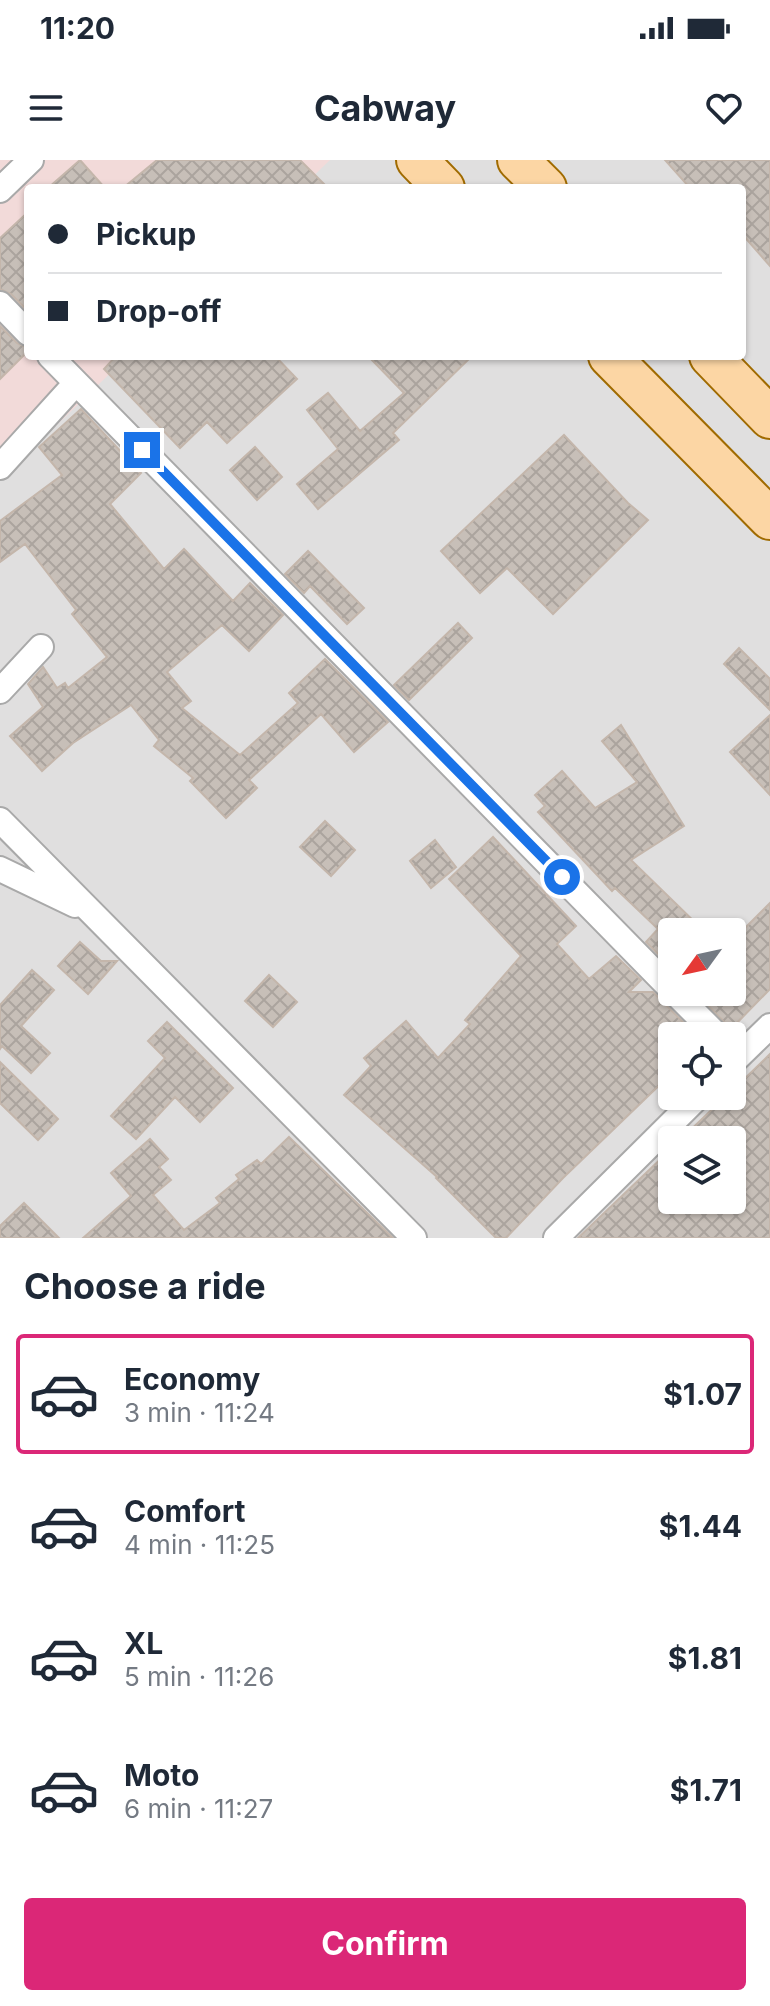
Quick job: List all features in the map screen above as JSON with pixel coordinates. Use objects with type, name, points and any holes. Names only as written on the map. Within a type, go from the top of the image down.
[{"type":"main road","points":[[417,160],[440,184]]},
{"type":"main road","points":[[518,160],[542,184]]},
{"type":"main road","points":[[613,360],[770,519]]},
{"type":"main road","points":[[714,360],[770,418]]},
{"type":"street","points":[[0,190],[31,160]]},
{"type":"street","points":[[0,304],[24,329]]},
{"type":"street","points":[[54,360],[658,976]]},
{"type":"street","points":[[0,467],[76,383]]},
{"type":"street","points":[[0,691],[41,647]]},
{"type":"street","points":[[0,820],[414,1238]]},
{"type":"street","points":[[24,845],[0,869],[92,913]]},
{"type":"street","points":[[688,1006],[704,1022]]},
{"type":"street","points":[[746,1047],[770,1026]]},
{"type":"street","points":[[556,1238],[685,1110]]},
{"type":"shaded area","points":[[0,160],[770,160],[770,1238],[0,1238]]},
{"type":"shaded area","points":[[0,160],[330,160],[305,184],[24,184],[24,360],[124,360],[0,480]]},
{"type":"building","points":[[80,160],[101,184],[53,184]]},
{"type":"building","points":[[157,160],[300,160],[324,184],[128,184]]},
{"type":"building","points":[[665,160],[770,160],[770,266],[746,239],[746,184],[686,184]]},
{"type":"building","points":[[24,216],[24,307],[11,294],[0,289],[0,238]]},
{"type":"building","points":[[0,326],[24,346],[24,355],[0,379]]},
{"type":"building","points":[[112,360],[279,360],[297,379],[227,443],[207,422],[180,448],[104,369]]},
{"type":"building","points":[[372,360],[468,360],[393,433],[399,440],[318,509],[297,484],[338,449],[307,410],[328,393],[360,431],[404,393]]},
{"type":"building","points":[[81,409],[141,473],[110,504],[164,569],[184,549],[233,601],[250,583],[283,615],[249,651],[222,625],[167,672],[191,701],[182,708],[240,755],[298,703],[289,693],[325,659],[388,722],[354,752],[321,714],[249,780],[257,788],[226,818],[190,781],[193,778],[154,746],[159,740],[131,705],[73,743],[42,771],[10,736],[43,707],[28,684],[43,667],[57,688],[65,683],[68,688],[107,657],[72,614],[76,610],[25,544],[0,562],[0,521],[62,475],[39,447]]},
{"type":"building","points":[[564,435],[648,520],[553,614],[507,568],[480,593],[441,551]]},
{"type":"building","points":[[255,447],[282,477],[257,500],[230,470]]},
{"type":"building","points":[[308,551],[364,608],[347,624],[310,586],[304,593],[285,574]]},
{"type":"building","points":[[458,623],[472,638],[409,700],[394,685]]},
{"type":"building","points":[[739,648],[770,679],[770,710],[724,664]]},
{"type":"building","points":[[770,715],[770,795],[730,752]]},
{"type":"building","points":[[621,725],[684,826],[631,860],[691,918],[658,918],[658,929],[615,888],[612,891],[538,812],[545,806],[535,795],[562,771],[595,808],[637,782],[602,741]]},
{"type":"building","points":[[325,821],[355,850],[331,876],[300,847]]},
{"type":"building","points":[[493,837],[576,926],[557,944],[589,979],[616,956],[641,980],[629,992],[653,992],[658,997],[658,1006],[667,1006],[683,1022],[658,1022],[658,1086],[506,1238],[496,1238],[437,1177],[344,1095],[371,1066],[364,1058],[406,1021],[438,1058],[470,1024],[465,1020],[521,956],[449,879]]},
{"type":"building","points":[[435,840],[456,867],[431,888],[410,861]]},
{"type":"building","points":[[770,903],[770,989],[738,1022],[724,1022],[709,1006],[746,1006],[746,927]]},
{"type":"building","points":[[658,929],[658,954],[646,942]]},
{"type":"building","points":[[80,942],[101,961],[117,961],[88,994],[58,966]]},
{"type":"building","points":[[32,970],[54,990],[21,1026],[50,1053],[31,1073],[2,1046],[0,1049],[0,1005]]},
{"type":"building","points":[[269,975],[297,1002],[273,1027],[245,1001]]},
{"type":"building","points":[[167,1022],[233,1088],[200,1122],[175,1097],[136,1139],[111,1116],[165,1058],[148,1041]]},
{"type":"building","points":[[770,1054],[770,1238],[578,1238],[658,1161],[658,1214],[746,1214],[746,1126],[695,1126],[711,1110],[746,1110],[746,1077]]},
{"type":"building","points":[[0,1062],[58,1119],[38,1140],[0,1103]]},
{"type":"building","points":[[289,1137],[393,1238],[83,1238],[131,1196],[111,1173],[150,1139],[168,1159],[159,1167],[171,1180],[153,1195],[184,1230],[220,1203],[216,1198],[239,1179],[236,1175],[257,1160],[261,1164]]},
{"type":"building","points":[[24,1203],[59,1238],[0,1238],[0,1226]]},
{"type":"route","points":[[142,450],[562,877]]}]
